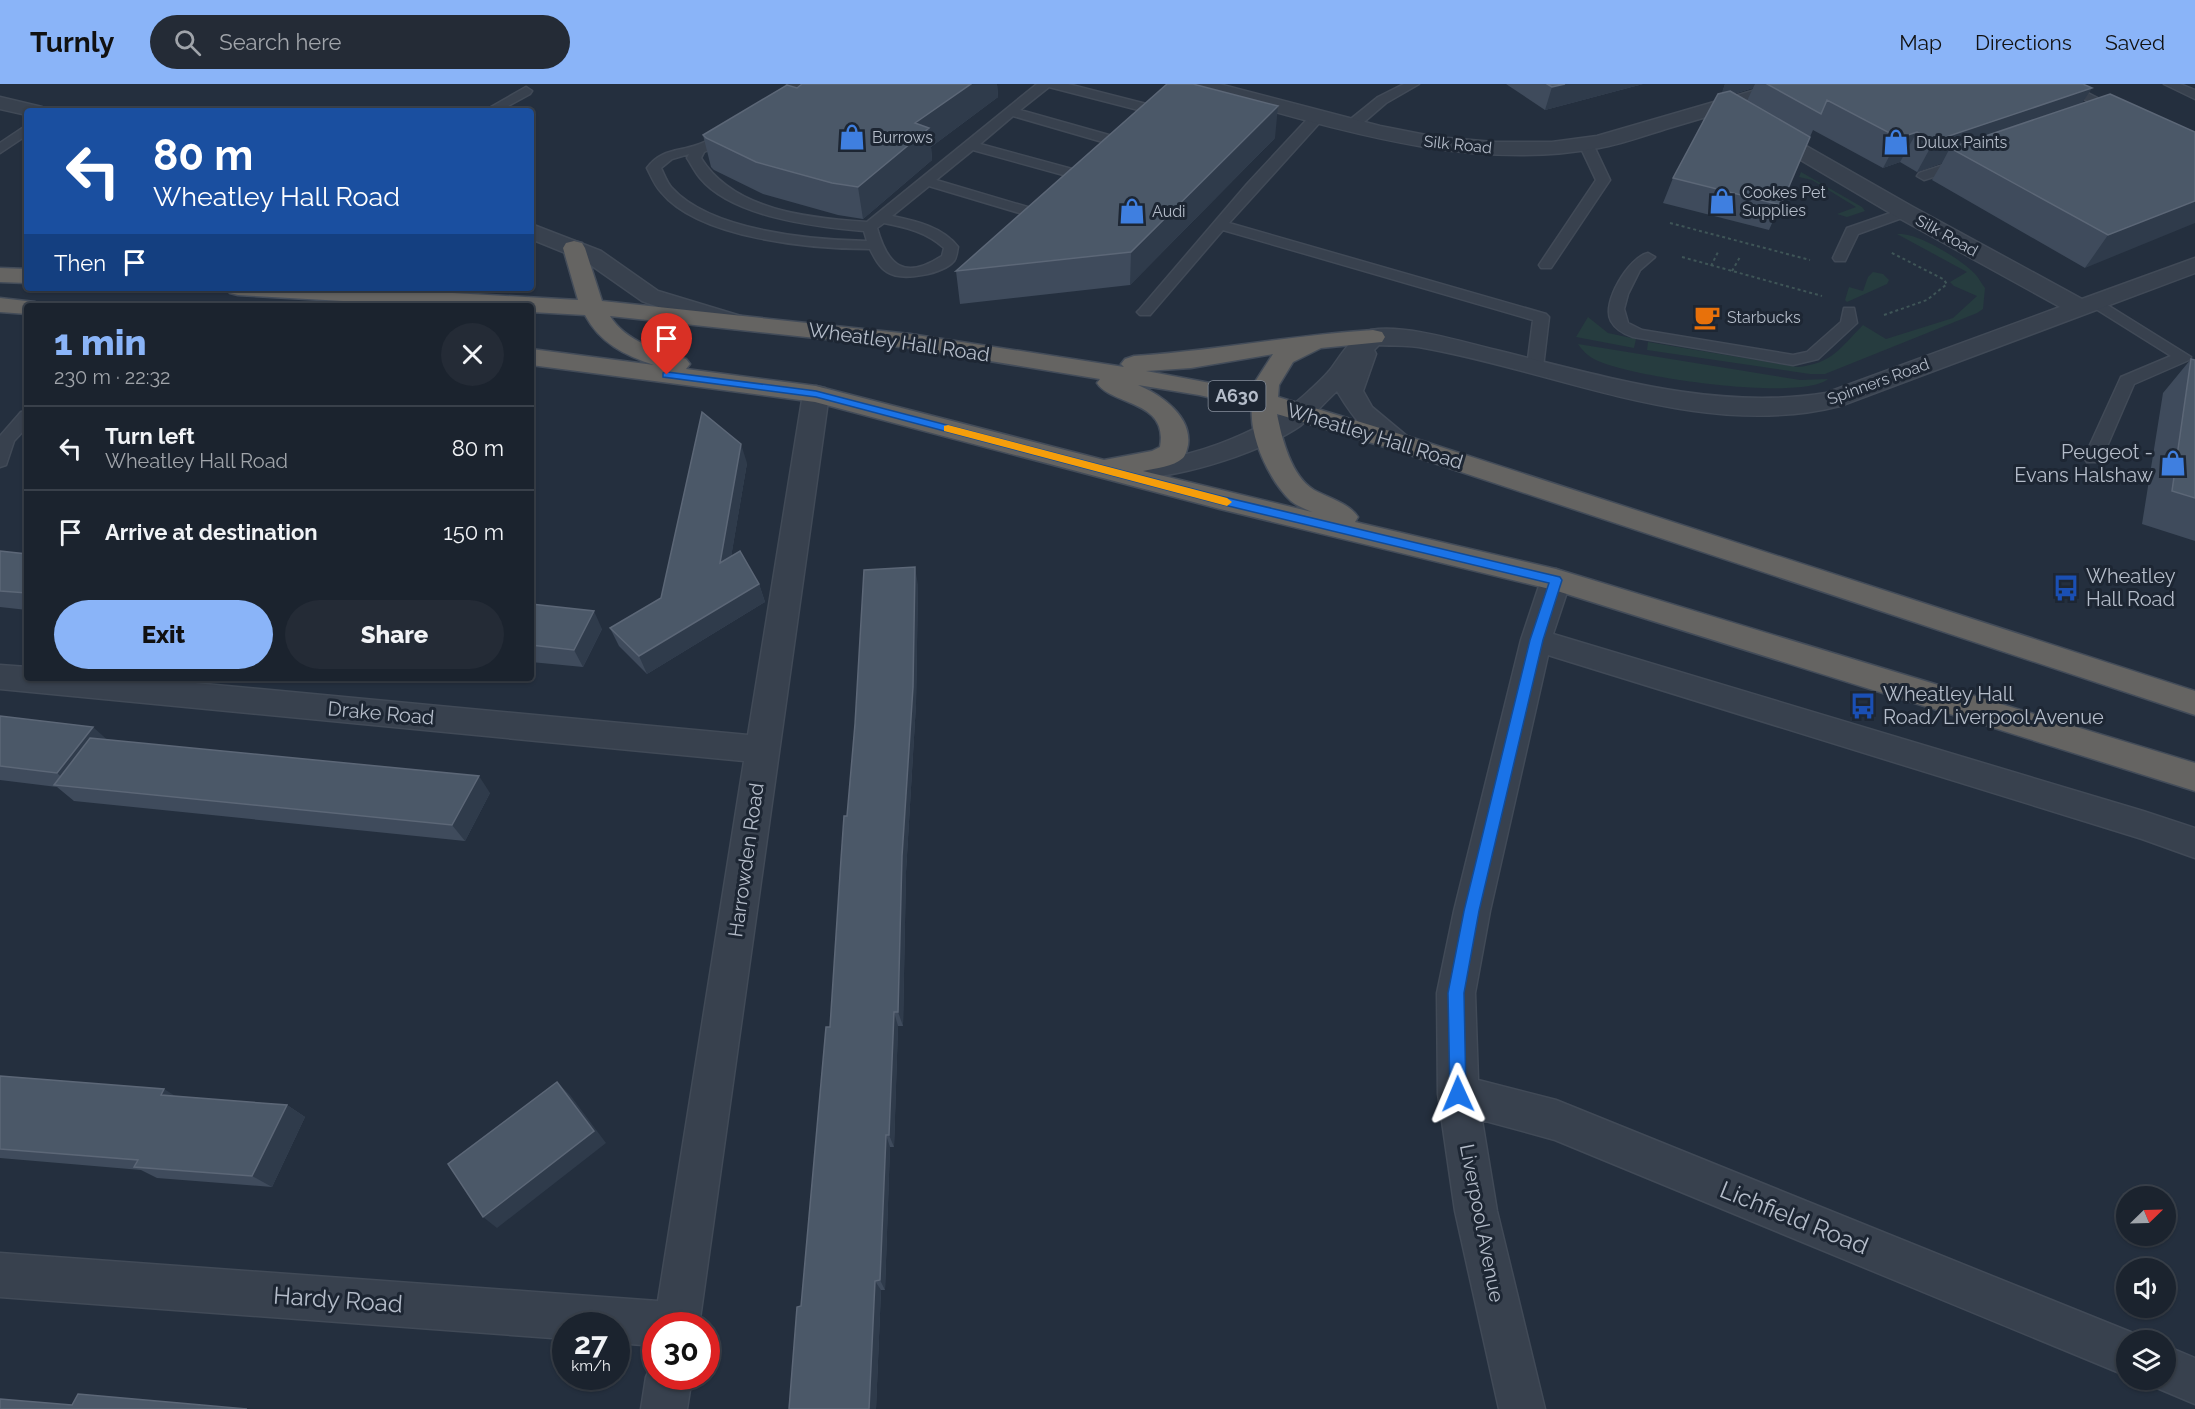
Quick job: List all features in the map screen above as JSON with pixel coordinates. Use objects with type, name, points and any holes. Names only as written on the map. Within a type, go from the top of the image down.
[{"type":"highway","points":[[574,248],[594,309],[608,332],[654,358],[800,392],[1220,500],[1556,580],[2195,777]]},
{"type":"highway","points":[[0,275],[24,276]]},
{"type":"highway","name":"Wheatley Hall Road","points":[[288,291],[492,303]]},
{"type":"highway","points":[[321,293],[353,291]]},
{"type":"highway","points":[[0,305],[24,307]]},
{"type":"highway","name":"Wheatley Hall Road","points":[[534,305],[629,310],[910,341],[1199,387],[1265,402],[1399,443],[2195,703]]},
{"type":"highway","points":[[1022,359],[1143,364],[1191,360],[1323,340],[1373,337]]},
{"type":"highway","points":[[1323,340],[1284,357],[1266,385],[1264,415],[1268,432],[1285,475],[1302,495],[1359,525],[1418,547]]},
{"type":"highway","points":[[534,357],[800,392]]},
{"type":"highway","points":[[1022,359],[1112,383],[1156,406],[1172,424],[1177,439],[1173,452],[1159,459],[1102,469]]},
{"type":"street","name":"Silk Road","points":[[1196,84],[1352,125],[1436,143],[1481,147],[1552,148],[1586,144],[1649,129],[1797,84]]},
{"type":"street","points":[[0,103],[24,108]]},
{"type":"street","name":"Silk Road","points":[[1723,106],[1905,212],[2086,304]]},
{"type":"street","points":[[534,232],[593,256],[650,296],[735,322]]},
{"type":"street","name":"Spinners Road","points":[[1373,337],[1423,340],[1648,395],[1715,405],[1790,407],[1831,399],[2195,265]]},
{"type":"street","points":[[1102,469],[1176,465],[1207,458],[1268,432],[1290,420],[1339,376],[1349,359],[1373,337]]},
{"type":"street","points":[[1373,337],[1358,365],[1350,391],[1362,412],[1399,443]]},
{"type":"street","name":"Harrowden Road","points":[[678,1312],[762,749],[800,392]]},
{"type":"street","name":"Liverpool Avenue","points":[[1522,1409],[1476,1211],[1458,1094],[1456,993],[1472,911],[1536,640],[1556,580]]},
{"type":"street","points":[[1536,640],[2120,818],[2195,843]]},
{"type":"street","name":"Drake Road","points":[[0,677],[24,679]]},
{"type":"street","name":"Drake Road","points":[[42,681],[762,749]]},
{"type":"street","name":"Lichfield Road","points":[[1458,1094],[1556,1120],[2116,1349]]},
{"type":"street","name":"Hardy Road","points":[[0,1275],[642,1323]]},
{"type":"street","points":[[2176,1373],[2195,1381]]},
{"type":"street","points":[[664,1409],[667,1390]]},
{"type":"lane","points":[[793,84],[820,87]]},
{"type":"lane","points":[[1017,84],[1042,87]]},
{"type":"lane","points":[[1053,84],[1154,110]]},
{"type":"lane","points":[[1352,125],[1382,100],[1413,84]]},
{"type":"lane","points":[[2060,84],[2135,119]]},
{"type":"lane","points":[[2170,84],[2195,95]]},
{"type":"lane","points":[[796,103],[820,87]]},
{"type":"lane","points":[[699,149],[694,158],[704,177],[736,198],[781,215],[844,225],[876,222],[909,225],[943,238],[951,247],[949,258],[942,264],[905,274],[893,271],[882,260],[875,244],[876,222],[1042,87]]},
{"type":"lane","points":[[495,108],[526,91]]},
{"type":"lane","points":[[2093,118],[2115,110]]},
{"type":"lane","points":[[1012,112],[1118,142]]},
{"type":"lane","points":[[1145,312],[1318,116]]},
{"type":"lane","points":[[742,130],[699,149],[669,154],[658,160],[654,168],[657,179],[664,190],[695,211],[736,227],[793,242],[845,246],[875,244]]},
{"type":"lane","points":[[0,149],[24,131]]},
{"type":"lane","points":[[1546,265],[1604,180],[1586,144]]},
{"type":"lane","points":[[970,145],[1078,175]]},
{"type":"lane","points":[[1924,176],[1980,157]]},
{"type":"lane","points":[[927,181],[1036,214]]},
{"type":"lane","points":[[1840,258],[1849,233],[1905,212]]},
{"type":"lane","points":[[1220,225],[1541,317],[1535,367]]},
{"type":"lane","points":[[1648,257],[1636,262],[1616,303],[1615,315],[1620,324],[1631,331],[1793,360],[1812,356],[1849,317]]},
{"type":"lane","points":[[2086,304],[2189,359]]},
{"type":"lane","points":[[2093,458],[2127,381],[2189,359]]},
{"type":"lane","points":[[0,461],[6,440],[24,419]]},
{"type":"path","points":[[1670,223],[1820,262]]},
{"type":"path","points":[[1849,233],[1934,274],[1947,284],[1925,300],[1863,322],[1849,317]]},
{"type":"path","points":[[1711,266],[1718,252]]},
{"type":"path","points":[[1672,254],[1832,299]]},
{"type":"path","points":[[1732,272],[1740,257]]},
{"type":"green space","points":[[1801,172],[1862,207],[1865,211],[1847,217],[1837,214],[1856,207],[1812,180],[1799,177]]},
{"type":"green space","points":[[1897,234],[1905,234],[1926,241],[1967,266],[1985,288],[1983,309],[1825,374],[1810,374],[1647,350],[1648,342],[1798,367],[1820,362],[1835,354],[1863,325],[1886,339],[1953,318],[1977,296],[1950,282],[1967,272]]},
{"type":"green space","points":[[1873,272],[1883,274],[1889,280],[1887,284],[1847,302],[1845,300],[1849,287],[1863,291],[1868,277]]},
{"type":"green space","points":[[1588,317],[1608,333],[1636,339],[1634,348],[1576,337]]},
{"type":"green space","points":[[1578,344],[1800,380],[1828,379],[1811,385],[1750,388],[1675,379],[1612,366],[1592,358]]},
{"type":"building","points":[[802,84],[971,84],[915,123],[929,128],[858,187],[832,183],[756,162],[703,135],[787,85],[797,88]]},
{"type":"building","name":"Audi","points":[[1167,84],[1193,84],[1278,106],[1131,252],[956,271]]},
{"type":"building","points":[[1547,84],[1565,84],[1552,87]]},
{"type":"building","name":"Dulux Paints","points":[[1767,84],[2083,84],[2092,88],[1934,141],[1917,132],[1899,138],[1827,100],[1821,114]]},
{"type":"building","points":[[1730,91],[1810,137],[1781,205],[1673,178],[1718,94]]},
{"type":"building","points":[[2110,94],[2195,132],[2195,201],[2108,235],[1950,148]]},
{"type":"building","points":[[2191,359],[2195,360],[2195,498],[2172,491]]},
{"type":"building","points":[[702,412],[741,444],[720,563],[740,551],[759,584],[639,656],[610,628],[661,598]]},
{"type":"building","points":[[0,551],[24,554],[24,593],[0,591]]},
{"type":"building","points":[[915,567],[913,687],[902,856],[898,1012],[894,1012],[880,1280],[875,1281],[869,1409],[789,1409],[797,1307],[801,1306],[826,1027],[830,1027],[844,816],[847,816],[855,724],[864,570]]},
{"type":"building","points":[[534,604],[594,611],[574,650],[534,645]]},
{"type":"building","points":[[0,716],[93,727],[57,773],[0,766]]},
{"type":"building","points":[[90,738],[479,776],[452,825],[54,785]]},
{"type":"building","points":[[0,1076],[164,1089],[161,1095],[287,1105],[252,1176],[134,1167],[138,1160],[0,1149]]},
{"type":"building","points":[[557,1082],[594,1131],[483,1217],[448,1164]]},
{"type":"building","points":[[78,1394],[247,1409],[0,1409],[0,1399],[72,1405]]},
{"type":"slow traffic","points":[[948,429],[1227,502]]},
{"type":"place","name":"Burrows","points":[[852,137]]},
{"type":"place","name":"Dulux Paints","points":[[1896,142]]},
{"type":"place","name":"Cookes Pet Supplies","points":[[1722,201]]},
{"type":"place","name":"Audi","points":[[1132,211]]},
{"type":"place","name":"Starbucks","points":[[1707,317]]},
{"type":"place","name":"Peugeot - Evans Halshaw","points":[[2173,463]]},
{"type":"place","name":"Wheatley Hall Road","points":[[2066,588]]},
{"type":"place","name":"Wheatley Hall Road/Liverpool Avenue","points":[[1863,706]]},
{"type":"route","points":[[667,375],[816,394],[1220,500],[1556,580],[1536,640],[1472,911],[1456,993],[1458,1094]]}]
